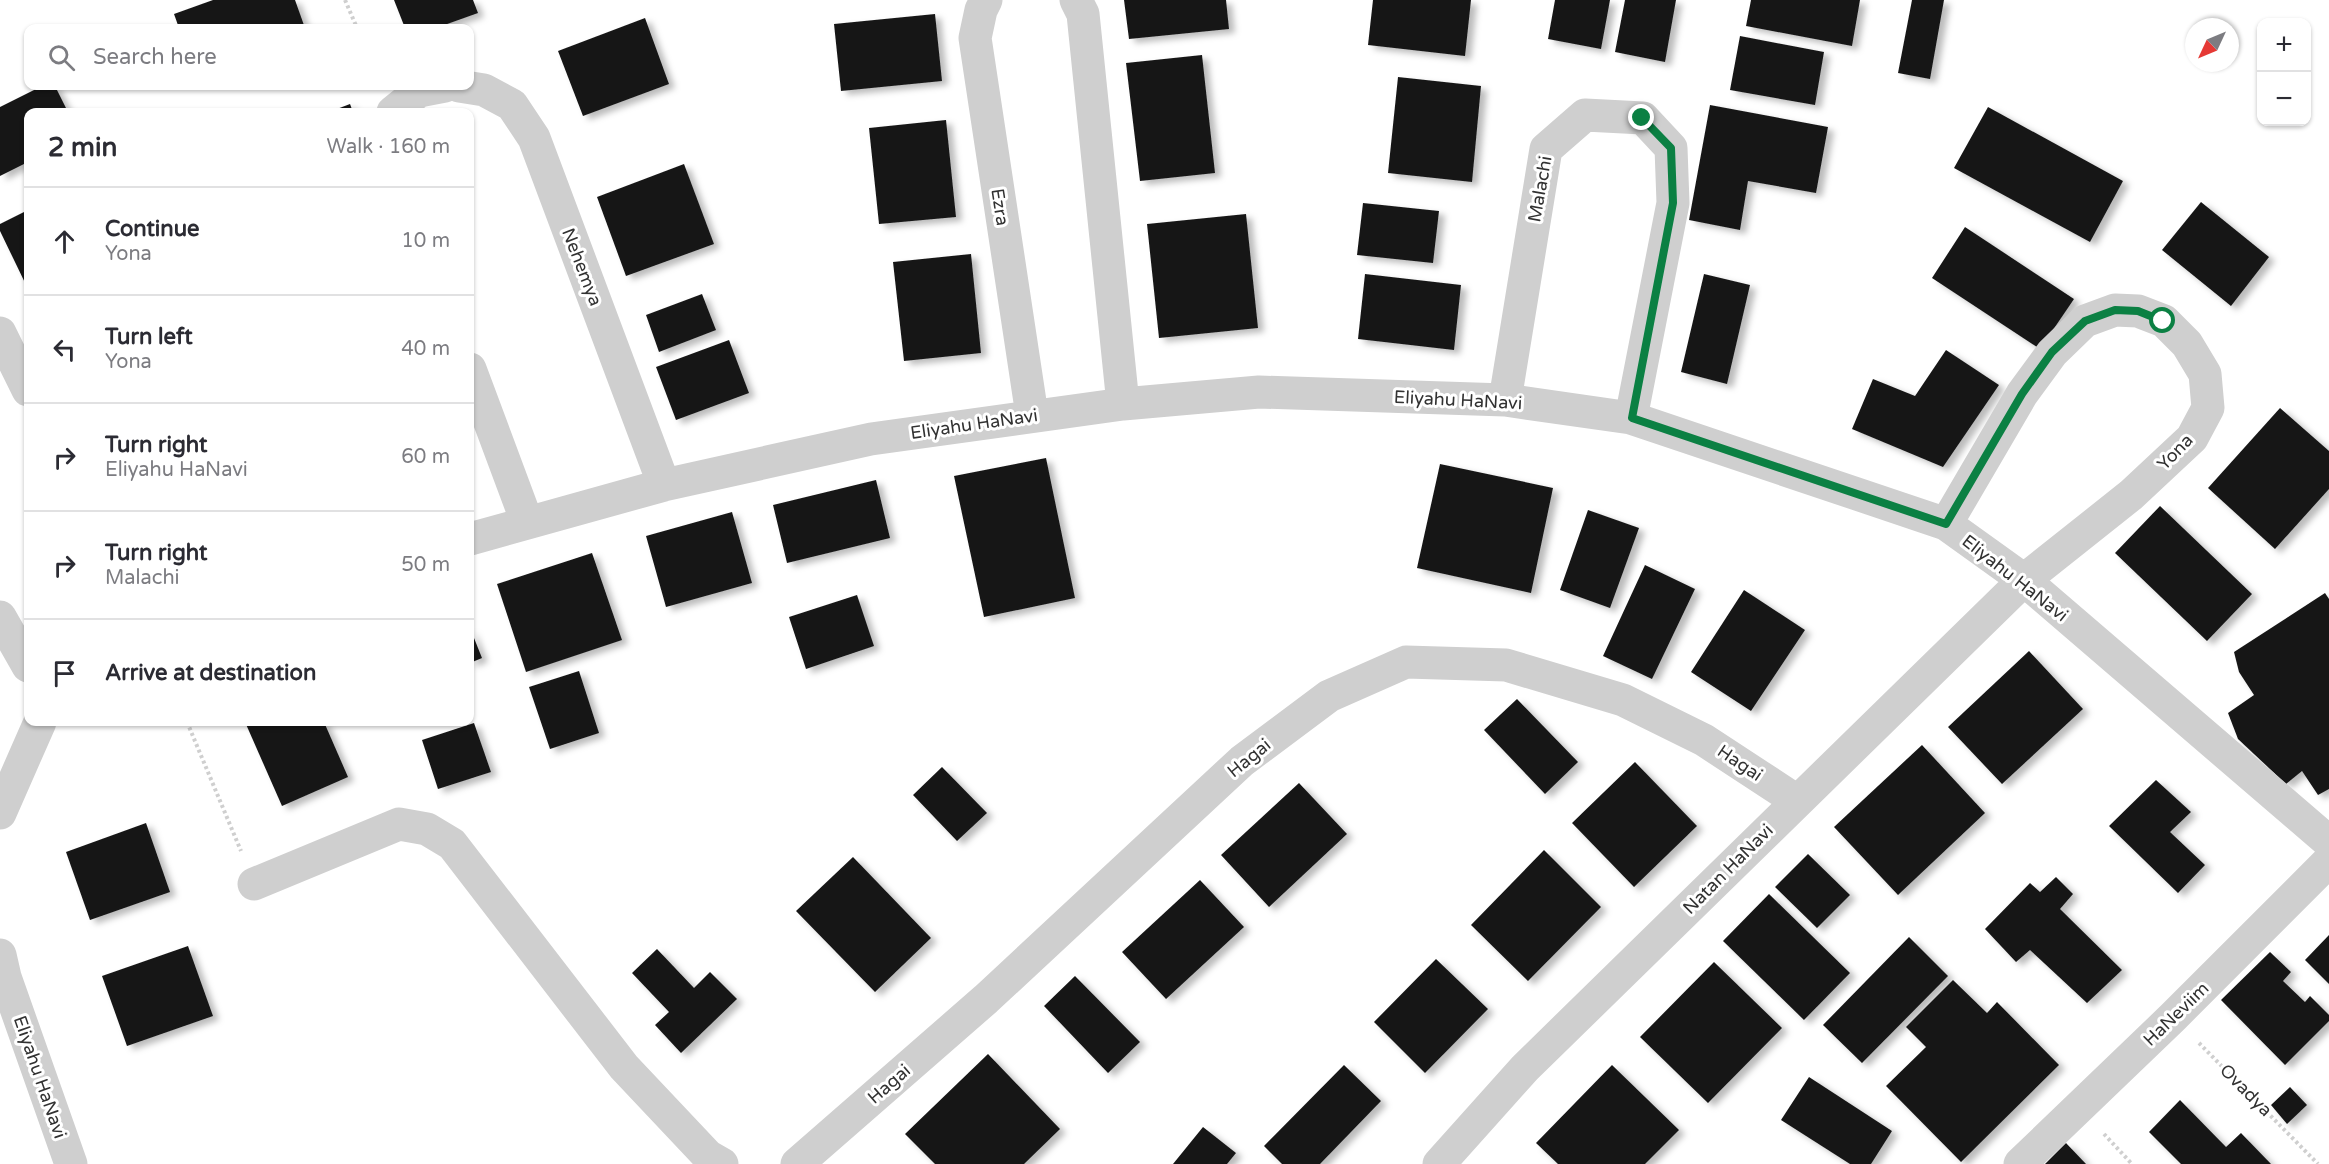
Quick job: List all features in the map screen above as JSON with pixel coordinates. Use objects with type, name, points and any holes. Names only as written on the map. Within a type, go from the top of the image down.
[{"type":"street","name":"Ezra","points":[[986,0],[981,10],[975,38],[1032,416]]},
{"type":"street","points":[[1076,0],[1083,14],[1123,404]]},
{"type":"street","name":"Nehemya","points":[[474,88],[484,90],[512,105],[534,138],[664,485]]},
{"type":"street","points":[[398,108],[418,91],[423,90]]},
{"type":"street","name":"Malachi","points":[[1505,400],[1546,149],[1586,115],[1642,118],[1671,148],[1673,203],[1632,418]]},
{"type":"street","name":"Yona","points":[[1946,524],[2022,394],[2052,352],[2085,321],[2115,310],[2138,311],[2163,321],[2187,344],[2205,374],[2208,408],[2192,438],[2131,495],[2024,580]]},
{"type":"street","points":[[0,333],[24,382]]},
{"type":"street","points":[[474,380],[527,522]]},
{"type":"street","name":"Eliyahu HaNavi","points":[[474,538],[664,485],[871,439],[1123,404],[1259,392],[1505,400],[1632,418],[1946,524],[2024,580],[2329,842]]},
{"type":"street","name":"Natan HaNavi","points":[[1439,1164],[1525,1068],[2024,580]]},
{"type":"street","points":[[0,617],[24,659]]},
{"type":"street","name":"Hagai","points":[[796,1164],[986,999],[1242,761],[1329,696],[1406,662],[1506,665],[1623,700],[1704,740],[1797,801]]},
{"type":"street","points":[[0,813],[38,726]]},
{"type":"street","points":[[254,884],[399,824],[427,829],[452,844],[624,1067],[708,1156],[722,1164]]},
{"type":"street","name":"HaNeviim","points":[[2020,1164],[2173,1017],[2329,861]]},
{"type":"street","name":"Eliyahu HaNavi","points":[[0,955],[5,977],[71,1164]]},
{"type":"path","points":[[345,0],[355,24]]},
{"type":"path","points":[[189,726],[254,884]]},
{"type":"path","name":"Ovadya","points":[[2173,1017],[2318,1164]]},
{"type":"building","points":[[213,0],[295,0],[304,24],[178,24],[174,14]]},
{"type":"building","points":[[394,0],[473,0],[478,13],[447,24],[403,24]]},
{"type":"building","points":[[1124,0],[1226,0],[1229,29],[1129,39]]},
{"type":"building","points":[[1373,0],[1471,0],[1465,56],[1368,45]]},
{"type":"building","points":[[1555,0],[1610,0],[1601,49],[1548,39]]},
{"type":"building","points":[[1625,0],[1676,0],[1665,62],[1615,52]]},
{"type":"building","points":[[1751,0],[1860,0],[1852,46],[1746,26]]},
{"type":"building","points":[[1912,0],[1944,0],[1930,79],[1898,73]]},
{"type":"building","points":[[935,14],[942,81],[841,91],[834,24]]},
{"type":"building","points":[[645,18],[669,84],[583,116],[558,51]]},
{"type":"building","points":[[1740,36],[1824,52],[1815,105],[1730,90]]},
{"type":"building","points":[[1202,55],[1215,173],[1140,181],[1126,63]]},
{"type":"building","points":[[1398,77],[1481,86],[1472,182],[1388,173]]},
{"type":"building","points":[[34,90],[57,90],[66,108],[24,108],[24,164],[0,176],[0,107]]},
{"type":"building","points":[[350,104],[352,108],[340,108]]},
{"type":"building","points":[[1710,105],[1828,127],[1816,193],[1748,181],[1740,230],[1689,220]]},
{"type":"building","points":[[1988,107],[2123,181],[2090,242],[1954,168]]},
{"type":"building","points":[[946,120],[956,217],[879,224],[869,128]]},
{"type":"building","points":[[684,164],[714,244],[626,276],[597,197]]},
{"type":"building","points":[[2201,202],[2269,257],[2231,306],[2162,250]]},
{"type":"building","points":[[1363,203],[1439,211],[1433,263],[1357,255]]},
{"type":"building","points":[[24,212],[24,281],[0,231],[0,224]]},
{"type":"building","points":[[1246,214],[1258,328],[1159,338],[1147,224]]},
{"type":"building","points":[[1965,227],[2074,299],[2040,349],[1932,278]]},
{"type":"building","points":[[971,254],[981,353],[904,361],[893,262]]},
{"type":"building","points":[[1365,274],[1461,285],[1454,350],[1358,339]]},
{"type":"building","points":[[1704,274],[1750,285],[1727,384],[1681,372]]},
{"type":"building","points":[[702,294],[716,330],[659,352],[646,315]]},
{"type":"building","points":[[729,340],[749,393],[676,420],[656,367]]},
{"type":"building","points":[[1946,350],[1999,385],[1943,467],[1852,429],[1873,379],[1915,396]]},
{"type":"building","points":[[2280,408],[2329,451],[2329,489],[2275,549],[2208,488]]},
{"type":"building","points":[[1046,458],[1075,598],[984,617],[954,476]]},
{"type":"building","points":[[1440,464],[1553,488],[1531,593],[1417,568]]},
{"type":"building","points":[[876,480],[890,538],[787,563],[773,505]]},
{"type":"building","points":[[2160,506],[2252,594],[2207,641],[2115,553]]},
{"type":"building","points":[[1588,510],[1639,528],[1610,608],[1560,590]]},
{"type":"building","points":[[732,512],[752,583],[666,607],[646,536]]},
{"type":"building","points":[[592,553],[622,640],[526,672],[497,584]]},
{"type":"building","points":[[1645,565],[1695,589],[1652,679],[1603,656]]},
{"type":"building","points":[[1744,590],[1805,630],[1751,711],[1691,672]]},
{"type":"building","points":[[2325,593],[2329,599],[2329,789],[2318,795],[2302,771],[2286,784],[2238,739],[2228,713],[2254,695],[2239,672],[2234,652]]},
{"type":"building","points":[[857,595],[874,646],[806,669],[789,617]]},
{"type":"building","points":[[474,638],[482,658],[474,661]]},
{"type":"building","points":[[2029,651],[2083,709],[2002,784],[1948,727]]},
{"type":"building","points":[[579,671],[599,733],[550,749],[529,687]]},
{"type":"building","points":[[1517,699],[1578,762],[1545,794],[1484,730]]},
{"type":"building","points":[[474,723],[491,772],[438,789],[422,740],[465,726],[474,726]]},
{"type":"building","points":[[247,726],[326,726],[348,777],[282,806]]},
{"type":"building","points":[[1922,745],[1985,813],[1898,895],[1834,827]]},
{"type":"building","points":[[1635,762],[1697,826],[1634,887],[1572,823]]},
{"type":"building","points":[[942,767],[987,813],[957,841],[913,795]]},
{"type":"building","points":[[2156,780],[2191,812],[2170,832],[2205,865],[2178,893],[2109,826]]},
{"type":"building","points":[[1299,783],[1347,834],[1269,907],[1221,855]]},
{"type":"building","points":[[146,823],[170,892],[90,920],[66,852]]},
{"type":"building","points":[[1544,850],[1601,907],[1528,981],[1471,925]]},
{"type":"building","points":[[1808,854],[1850,895],[1817,928],[1775,887]]},
{"type":"building","points":[[853,857],[931,938],[875,992],[796,911]]},
{"type":"building","points":[[2056,877],[2073,894],[2060,909],[2122,970],[2087,1003],[2030,950],[2016,962],[1985,929],[2030,883],[2040,892]]},
{"type":"building","points":[[1200,880],[1244,927],[1166,999],[1122,952]]},
{"type":"building","points":[[1769,894],[1850,973],[1804,1020],[1723,941]]},
{"type":"building","points":[[2329,935],[2329,984],[2305,960]]},
{"type":"building","points":[[1909,937],[1948,976],[1862,1063],[1823,1025]]},
{"type":"building","points":[[188,946],[213,1016],[127,1046],[102,976]]},
{"type":"building","points":[[657,949],[694,988],[710,972],[737,999],[681,1053],[655,1025],[669,1012],[632,973]]},
{"type":"building","points":[[2270,952],[2291,972],[2283,981],[2305,1002],[2310,996],[2329,1015],[2329,1021],[2285,1065],[2221,1000]]},
{"type":"building","points":[[1436,959],[1488,1009],[1425,1073],[1374,1022]]},
{"type":"building","points":[[1714,962],[1782,1028],[1708,1103],[1640,1037]]},
{"type":"building","points":[[1075,976],[1140,1042],[1108,1073],[1044,1006]]},
{"type":"building","points":[[1953,980],[1987,1013],[1997,1002],[2059,1065],[1961,1162],[1886,1086],[1926,1047],[1906,1027]]},
{"type":"building","points":[[988,1054],[1060,1129],[1024,1164],[935,1164],[905,1134]]},
{"type":"building","points":[[1344,1065],[1381,1101],[1320,1164],[1282,1164],[1264,1146]]},
{"type":"building","points":[[1612,1065],[1679,1130],[1645,1164],[1558,1164],[1536,1143]]},
{"type":"building","points":[[1809,1077],[1892,1131],[1871,1164],[1850,1164],[1781,1120]]},
{"type":"building","points":[[2290,1087],[2307,1105],[2287,1124],[2271,1105]]},
{"type":"building","points":[[2180,1100],[2226,1147],[2241,1133],[2271,1164],[2181,1164],[2149,1132]]},
{"type":"building","points":[[1203,1127],[1236,1153],[1227,1164],[1173,1164]]},
{"type":"building","points":[[2066,1143],[2086,1164],[2045,1164]]},
{"type":"route","points":[[1642,118],[1671,148],[1673,203],[1632,418],[1946,524],[2022,394],[2052,352],[2085,321],[2115,310],[2138,311],[2163,321]]}]
